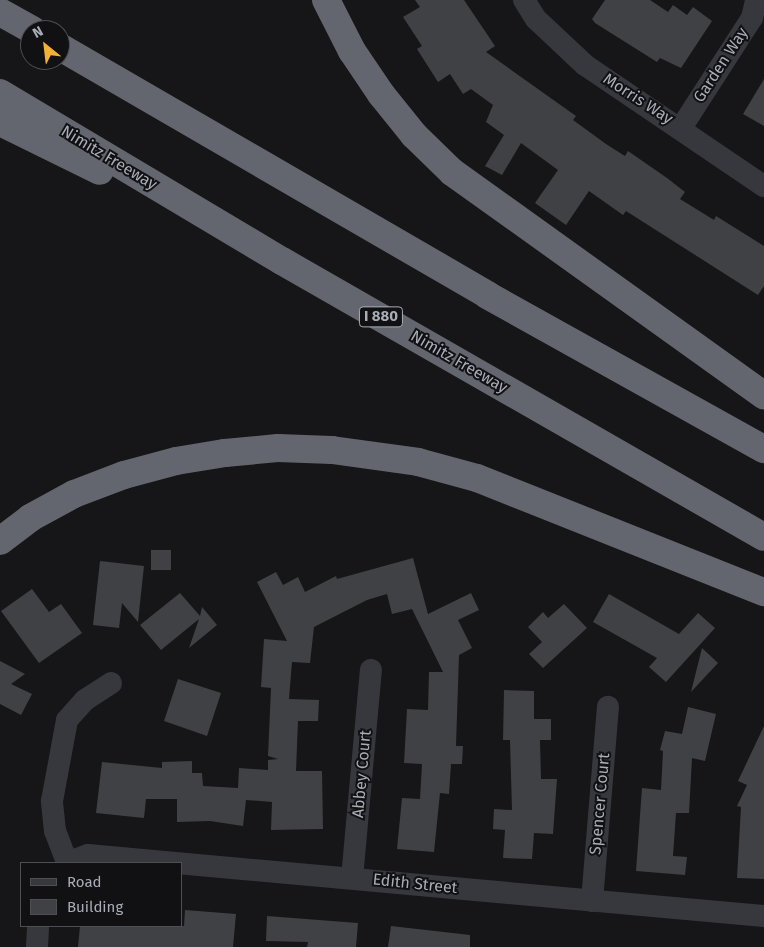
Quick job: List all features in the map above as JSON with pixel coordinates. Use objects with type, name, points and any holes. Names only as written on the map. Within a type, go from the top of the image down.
[{"type":"highway","points":[[326,0],[352,51],[381,94],[414,135],[452,172],[764,396]]},
{"type":"highway","points":[[0,12],[20,23]]},
{"type":"highway","points":[[70,52],[487,295],[764,449]]},
{"type":"highway","name":"Nimitz Freeway","points":[[0,93],[282,261],[764,537]]},
{"type":"highway","points":[[0,122],[282,261]]},
{"type":"highway","points":[[0,541],[30,518],[56,504],[124,475],[225,453],[278,448],[332,450],[418,462],[477,478],[764,592]]},
{"type":"street","name":"Morris Way","points":[[524,0],[536,19],[585,65],[681,128],[764,186]]},
{"type":"street","name":"Garden Way","points":[[681,128],[752,18],[756,0]]},
{"type":"street","name":"Abbey Court","points":[[352,878],[371,670]]},
{"type":"street","points":[[66,862],[55,831],[52,801],[67,720],[85,700],[111,682]]},
{"type":"street","name":"Spencer Court","points":[[592,901],[608,708]]},
{"type":"street","name":"Edith Street","points":[[69,862],[88,855],[168,862]]},
{"type":"street","name":"Edith Street","points":[[182,863],[764,916]]},
{"type":"street","points":[[37,947],[38,927]]},
{"type":"building","points":[[415,0],[464,0],[495,46],[486,52],[576,116],[573,120],[606,144],[625,156],[628,151],[667,178],[685,192],[680,199],[714,220],[716,216],[764,246],[764,286],[758,295],[626,211],[623,215],[589,191],[566,225],[535,203],[558,170],[521,143],[502,175],[485,166],[504,135],[486,122],[493,105],[471,89],[463,94],[450,74],[438,82],[417,49],[422,46],[403,17],[420,7]]},
{"type":"building","points":[[605,0],[650,0],[668,12],[673,5],[687,15],[693,7],[712,21],[681,68],[660,58],[657,62],[595,23],[592,19]]},
{"type":"building","points":[[764,79],[764,126],[743,114]]},
{"type":"building","points":[[151,550],[171,550],[171,570],[151,570]]},
{"type":"building","points":[[413,558],[428,614],[471,593],[479,610],[458,620],[472,648],[459,655],[456,746],[463,746],[462,764],[451,764],[449,794],[440,793],[434,852],[397,849],[402,798],[420,799],[422,764],[404,763],[407,709],[428,710],[429,672],[443,672],[412,609],[392,614],[387,594],[367,600],[314,627],[310,663],[292,662],[289,699],[319,700],[318,721],[298,721],[296,771],[322,771],[323,829],[271,830],[272,802],[246,800],[243,826],[210,821],[177,822],[177,799],[146,799],[144,818],[96,813],[102,762],[162,768],[162,762],[192,761],[192,773],[202,773],[203,786],[238,788],[239,768],[268,770],[268,760],[278,759],[268,756],[271,688],[261,687],[264,639],[287,641],[257,582],[276,572],[283,585],[298,577],[305,592],[336,576],[337,579]]},
{"type":"building","points":[[100,561],[144,566],[138,622],[122,603],[119,628],[93,625]]},
{"type":"building","points":[[32,589],[49,612],[61,604],[82,633],[39,663],[1,611]]},
{"type":"building","points":[[180,593],[200,616],[202,607],[217,625],[189,648],[199,619],[161,650],[140,625]]},
{"type":"building","points":[[609,594],[679,634],[698,613],[715,628],[666,682],[649,667],[657,658],[593,622]]},
{"type":"building","points":[[564,604],[587,628],[543,668],[529,654],[542,642],[528,627],[543,612],[548,618]]},
{"type":"building","points":[[702,648],[718,663],[691,692]]},
{"type":"building","points":[[0,661],[25,674],[11,684],[32,694],[21,715],[0,704]]},
{"type":"building","points":[[178,679],[221,693],[207,736],[164,721]]},
{"type":"building","points":[[504,690],[534,691],[534,719],[551,719],[551,740],[540,740],[541,779],[557,779],[553,834],[534,833],[532,859],[503,858],[505,830],[493,829],[494,809],[512,810],[510,740],[503,740]]},
{"type":"building","points":[[688,707],[716,714],[705,761],[692,758],[689,813],[676,813],[673,856],[687,857],[685,875],[636,871],[642,788],[661,790],[663,751],[660,750],[665,731],[682,734]]},
{"type":"building","points":[[764,726],[764,879],[737,878],[741,807],[737,806],[747,785],[738,781]]},
{"type":"building","points":[[185,910],[236,914],[233,947],[78,947],[80,927],[184,926]]},
{"type":"building","points":[[267,916],[358,923],[356,947],[307,947],[308,942],[266,941]]},
{"type":"building","points":[[391,926],[470,935],[470,947],[388,947]]}]
